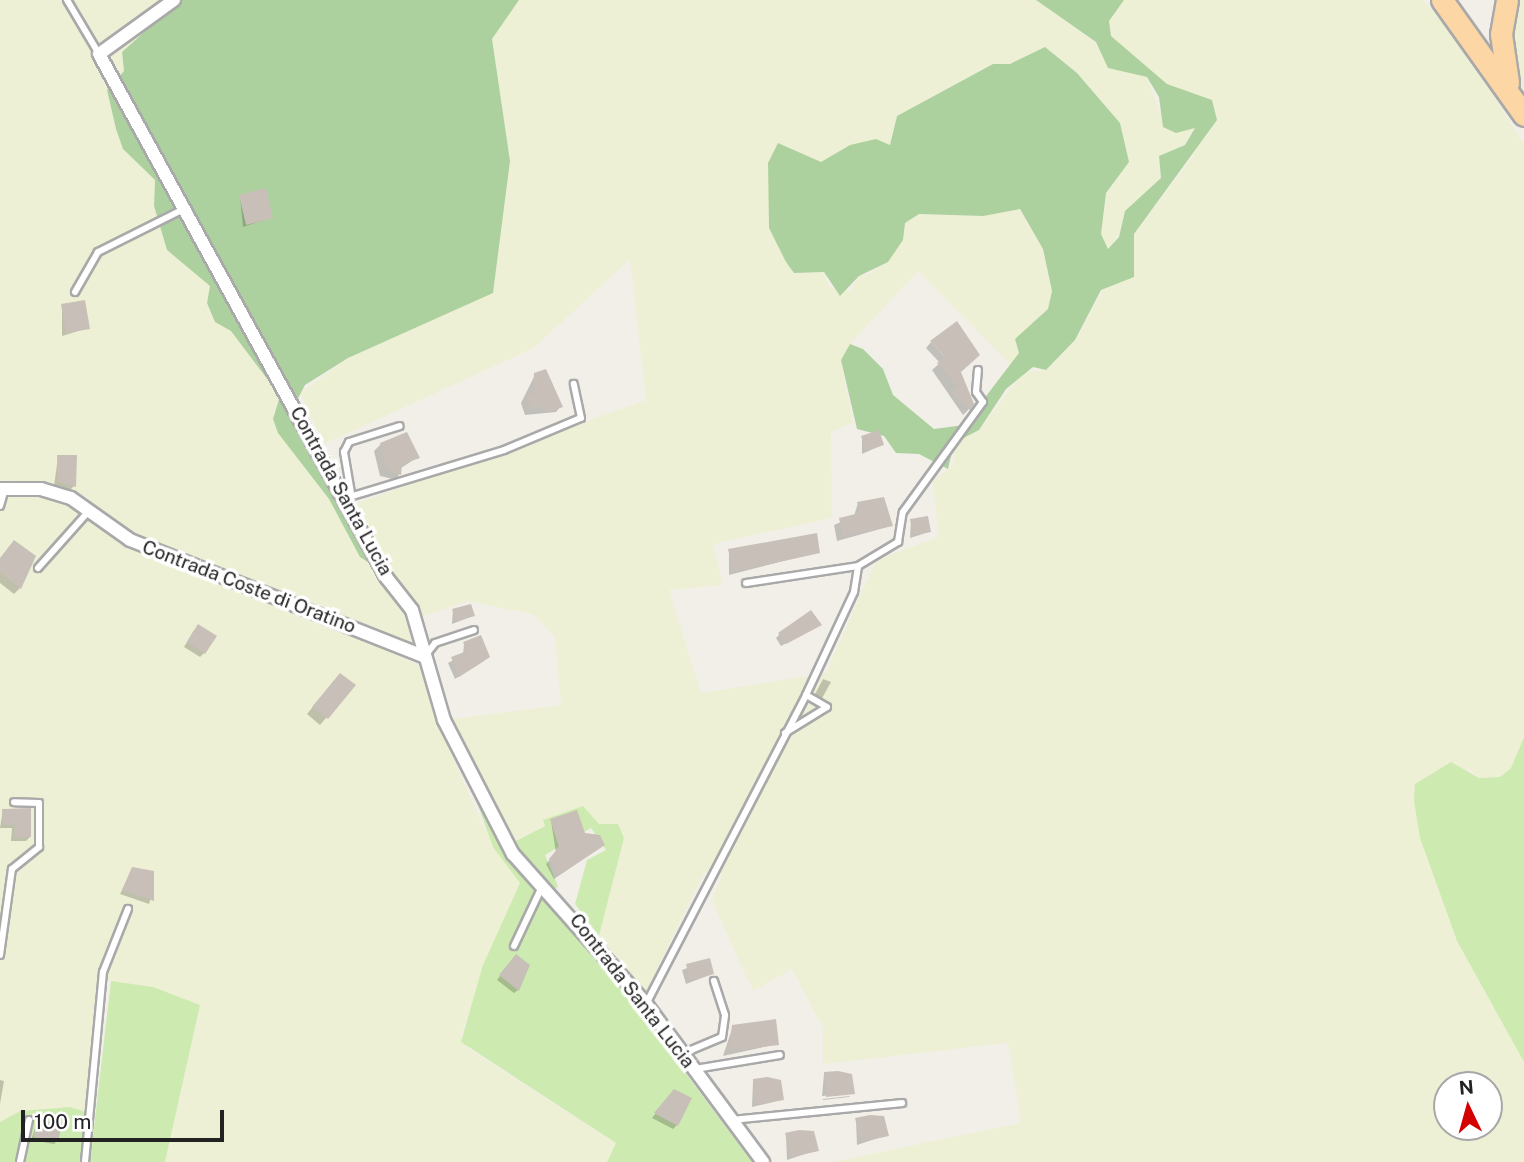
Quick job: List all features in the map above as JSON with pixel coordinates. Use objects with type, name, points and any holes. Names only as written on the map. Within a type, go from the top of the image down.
[{"type":"main road","points":[[1442,0],[1509,88],[1524,115]]},
{"type":"main road","points":[[1507,0],[1501,34],[1509,88]]},
{"type":"street","points":[[99,54],[174,0]]},
{"type":"street","name":"Contrada Santa Lucia","points":[[99,54],[184,209],[349,495],[386,577],[412,610],[444,720],[494,822],[540,891],[564,905],[646,1004],[763,1162]]},
{"type":"street","name":"Contrada Coste di Oratino","points":[[3,489],[41,489],[90,509],[130,540],[425,657]]},
{"type":"lane","points":[[67,0],[99,54]]},
{"type":"lane","points":[[75,292],[98,252],[184,209]]},
{"type":"lane","points":[[746,583],[858,566],[898,542],[902,512],[983,402],[976,392],[978,370]]},
{"type":"lane","points":[[400,426],[349,442],[344,453],[349,495],[395,487],[574,422],[581,418],[582,406],[574,384]]},
{"type":"lane","points":[[0,506],[3,489]]},
{"type":"lane","points":[[38,568],[90,509]]},
{"type":"lane","points":[[646,1004],[783,734],[806,695],[854,592],[858,566]]},
{"type":"lane","points":[[425,657],[435,643],[474,630]]},
{"type":"lane","points":[[783,734],[827,707],[806,695]]},
{"type":"lane","points":[[0,955],[12,869],[39,846],[39,803],[14,802]]},
{"type":"lane","points":[[514,946],[540,891]]},
{"type":"lane","points":[[85,1162],[103,972],[128,909]]},
{"type":"lane","points":[[682,1054],[722,1037],[725,1015],[714,981]]},
{"type":"lane","points":[[693,1069],[780,1055]]},
{"type":"lane","points":[[732,1120],[902,1103]]},
{"type":"lane","points":[[20,1162],[29,1120]]},
{"type":"green space","points":[[0,0],[180,0],[122,52],[124,71],[107,90],[123,149],[155,180],[154,206],[167,250],[211,286],[207,303],[215,322],[231,331],[280,396],[273,419],[288,446],[329,500],[360,557],[375,567],[409,614],[418,648],[129,534],[85,496],[44,483],[0,480]]},
{"type":"green space","points":[[180,0],[519,0],[492,39],[510,161],[493,293],[348,358],[305,385],[292,410],[375,567],[360,557],[329,499],[278,433],[273,419],[280,396],[231,331],[215,322],[207,303],[210,286],[167,250],[154,206],[155,180],[123,149],[116,129],[107,90],[124,71],[122,52]]},
{"type":"green space","points":[[519,0],[1036,0],[1096,43],[1108,68],[1147,77],[1159,111],[1196,127],[1185,145],[1159,156],[1161,178],[1108,249],[1101,234],[1106,193],[1129,162],[1120,123],[1077,73],[1045,47],[1010,64],[992,64],[897,116],[890,145],[850,145],[821,162],[778,144],[769,228],[794,273],[824,272],[829,287],[851,291],[859,276],[872,273],[903,240],[905,223],[919,214],[983,216],[1019,209],[1043,249],[1052,291],[1048,309],[1015,339],[1019,353],[1011,365],[918,271],[850,344],[841,360],[853,423],[831,432],[832,518],[713,544],[723,585],[669,590],[701,693],[826,673],[876,560],[938,537],[933,481],[954,464],[954,443],[979,430],[1024,372],[1046,370],[1075,341],[1134,234],[1193,156],[1212,100],[1167,84],[1111,36],[1109,21],[1124,0],[1423,0],[1465,48],[1524,145],[1524,737],[1511,768],[1500,777],[1479,778],[1468,768],[1420,838],[1457,941],[1524,1062],[1524,1162],[832,1162],[1021,1123],[1008,1043],[823,1064],[823,1028],[792,969],[753,991],[712,901],[722,874],[704,872],[645,994],[599,936],[624,838],[599,824],[543,820],[545,825],[514,842],[450,719],[561,705],[555,637],[533,614],[468,601],[421,617],[391,574],[355,504],[646,400],[630,259],[534,348],[324,444],[300,393],[348,358],[493,292],[499,236],[492,38]]},
{"type":"green space","points":[[1036,0],[1124,0],[1109,21],[1111,36],[1167,84],[1212,100],[1217,120],[1134,234],[1134,277],[1101,290],[1075,340],[1046,370],[1033,367],[1006,389],[979,430],[954,443],[948,469],[919,454],[896,453],[884,436],[857,429],[841,360],[850,344],[863,349],[883,369],[893,395],[934,429],[964,425],[1019,353],[1015,339],[1048,309],[1052,291],[1043,249],[1020,209],[983,216],[919,214],[905,223],[903,240],[888,262],[859,276],[840,296],[824,272],[794,273],[786,262],[769,228],[768,163],[778,143],[821,162],[850,145],[876,139],[890,145],[897,116],[993,64],[1010,64],[1045,47],[1077,73],[1120,123],[1129,162],[1106,193],[1101,234],[1108,249],[1119,237],[1125,211],[1161,178],[1159,156],[1185,145],[1195,128],[1176,133],[1163,127],[1159,97],[1147,77],[1108,68],[1096,42]]},
{"type":"green space","points":[[1516,0],[1524,0],[1524,98],[1510,75],[1508,14]]},
{"type":"green space","points":[[0,495],[47,497],[75,506],[135,551],[326,623],[420,666],[437,722],[483,826],[520,883],[461,1035],[469,1049],[616,1143],[607,1162],[165,1162],[200,1005],[100,978],[86,1112],[20,1111],[0,1122]]},
{"type":"green space","points":[[1524,737],[1524,1062],[1457,941],[1420,838],[1414,801],[1415,784],[1451,762],[1479,778],[1500,777],[1511,768]]},
{"type":"green space","points":[[473,792],[537,891],[563,909],[752,1162],[607,1162],[616,1143],[461,1042],[483,965],[520,883],[493,847]]},
{"type":"green space","points":[[583,806],[599,824],[618,824],[624,838],[599,936],[575,904],[587,860],[606,850],[591,828],[545,855],[558,886],[553,892],[514,842],[545,826],[543,820]]},
{"type":"green space","points":[[111,981],[153,987],[200,1005],[165,1162],[90,1162]]},
{"type":"green space","points":[[70,1107],[86,1112],[81,1162],[0,1162],[0,1122],[20,1111]]},
{"type":"building","points":[[266,188],[273,218],[246,225],[239,195]]},
{"type":"building","points":[[85,300],[90,329],[66,333],[61,304]]},
{"type":"building","points":[[957,321],[980,355],[961,372],[974,404],[970,410],[951,392],[957,386],[937,363],[945,357],[930,341]]},
{"type":"building","points":[[546,369],[563,407],[546,413],[543,406],[531,410],[526,396],[533,393],[534,373]]},
{"type":"building","points":[[879,430],[884,445],[866,451],[861,436]]},
{"type":"building","points":[[407,432],[420,458],[402,464],[401,475],[387,470],[380,443]]},
{"type":"building","points":[[57,455],[77,455],[76,487],[58,482]]},
{"type":"building","points":[[884,497],[893,526],[843,536],[839,518],[860,513],[857,502]]},
{"type":"building","points":[[928,516],[931,532],[913,535],[910,519]]},
{"type":"building","points":[[817,533],[820,553],[733,572],[728,549]]},
{"type":"building","points":[[14,540],[36,556],[21,589],[0,572],[0,558]]},
{"type":"building","points":[[471,604],[475,616],[456,621],[452,609]]},
{"type":"building","points":[[811,610],[822,625],[786,644],[778,633]]},
{"type":"building","points":[[198,624],[217,636],[205,654],[187,642]]},
{"type":"building","points":[[481,635],[490,657],[459,677],[451,657],[467,651],[463,642]]},
{"type":"building","points":[[340,673],[356,685],[328,719],[312,707]]},
{"type":"building","points":[[31,808],[31,837],[14,838],[15,825],[3,825],[2,809]]},
{"type":"building","points":[[577,810],[585,833],[600,835],[605,845],[558,876],[549,859],[559,847],[550,819]]},
{"type":"building","points":[[132,867],[154,871],[154,901],[122,890]]},
{"type":"building","points":[[516,954],[530,965],[519,991],[499,975]]},
{"type":"building","points":[[710,958],[714,974],[690,981],[686,964]]},
{"type":"building","points":[[776,1019],[779,1045],[729,1051],[732,1025]]},
{"type":"building","points":[[824,1072],[852,1074],[855,1094],[826,1097]]},
{"type":"building","points":[[767,1077],[781,1080],[784,1100],[755,1104],[753,1079]]},
{"type":"building","points":[[674,1089],[692,1098],[678,1126],[654,1113]]},
{"type":"building","points":[[884,1116],[889,1136],[861,1142],[855,1118]]},
{"type":"building","points":[[37,1120],[62,1124],[58,1142],[33,1137]]},
{"type":"building","points":[[814,1131],[819,1151],[791,1157],[785,1133]]}]
